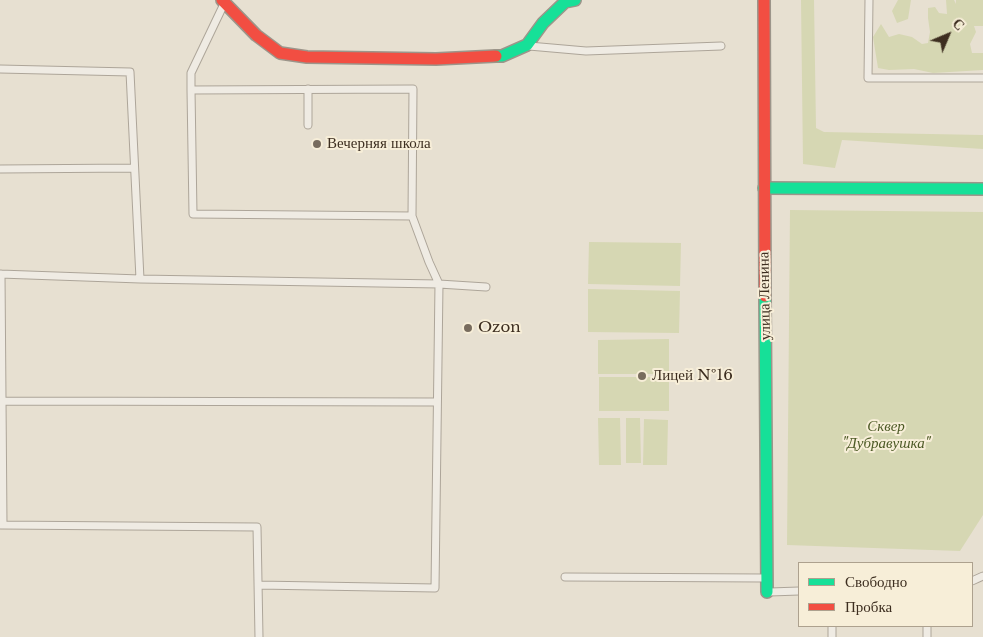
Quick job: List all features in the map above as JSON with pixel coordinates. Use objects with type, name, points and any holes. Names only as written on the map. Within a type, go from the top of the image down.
[{"type":"street","points":[[223,2],[256,35],[280,53],[307,57],[436,58],[502,56],[527,45],[551,12],[565,2],[575,0]]},
{"type":"street","name":"улица Ленина","points":[[764,0],[767,592]]},
{"type":"street","points":[[764,188],[983,189]]},
{"type":"lane","points":[[869,0],[868,78],[983,78]]},
{"type":"lane","points":[[223,2],[191,73],[193,214],[412,216]]},
{"type":"lane","points":[[527,45],[586,51],[721,46]]},
{"type":"lane","points":[[0,68],[130,72],[140,279]]},
{"type":"lane","points":[[308,89],[308,125]]},
{"type":"lane","points":[[191,90],[413,89],[412,216],[439,284],[435,588],[258,585]]},
{"type":"lane","points":[[0,169],[134,168]]},
{"type":"lane","points":[[259,637],[257,528],[2,525],[1,274],[140,279],[439,284],[486,287]]},
{"type":"lane","points":[[3,401],[437,402]]},
{"type":"lane","points":[[564,576],[767,578]]},
{"type":"lane","points":[[767,592],[798,591]]},
{"type":"green space","points":[[801,0],[814,0],[816,128],[824,132],[983,135],[983,149],[842,140],[835,168],[803,164]]},
{"type":"green space","points":[[898,0],[911,0],[908,19],[897,23],[892,11]]},
{"type":"green space","points":[[946,0],[954,0],[956,4],[956,0],[983,0],[983,26],[974,26],[976,32],[970,44],[972,53],[983,53],[983,70],[933,73],[914,69],[889,70],[878,68],[873,37],[881,24],[889,37],[899,34],[912,37],[922,44],[928,43],[930,32],[928,8],[935,7],[939,13],[947,14]]},
{"type":"green space","name":"Сквер \"Дубравушка\"","points":[[790,210],[983,212],[983,515],[960,551],[787,545]]},
{"type":"green space","points":[[589,242],[681,243],[680,286],[588,284]]},
{"type":"green space","points":[[588,289],[680,291],[679,333],[588,332]]},
{"type":"green space","points":[[669,339],[669,374],[598,374],[598,340]]},
{"type":"green space","points":[[599,377],[669,377],[669,411],[599,411]]},
{"type":"green space","points":[[598,418],[620,418],[621,465],[599,465]]},
{"type":"green space","points":[[626,418],[640,418],[641,463],[626,463]]},
{"type":"green space","points":[[644,419],[668,420],[667,465],[643,465]]},
{"type":"traffic: fast","points":[[496,56],[502,56],[527,45],[543,23],[565,2],[575,0]]},
{"type":"traffic: fast","points":[[764,188],[983,189]]},
{"type":"traffic: fast","points":[[765,296],[767,592]]},
{"type":"traffic: jam","points":[[222,0],[256,35],[280,53],[307,57],[436,59],[496,56]]},
{"type":"traffic: jam","points":[[764,0],[765,296]]},
{"type":"place","name":"Вечерняя школа","points":[[317,144]]},
{"type":"place","name":"Ozon","points":[[468,328]]},
{"type":"place","name":"Лицей №16","points":[[642,376]]}]
